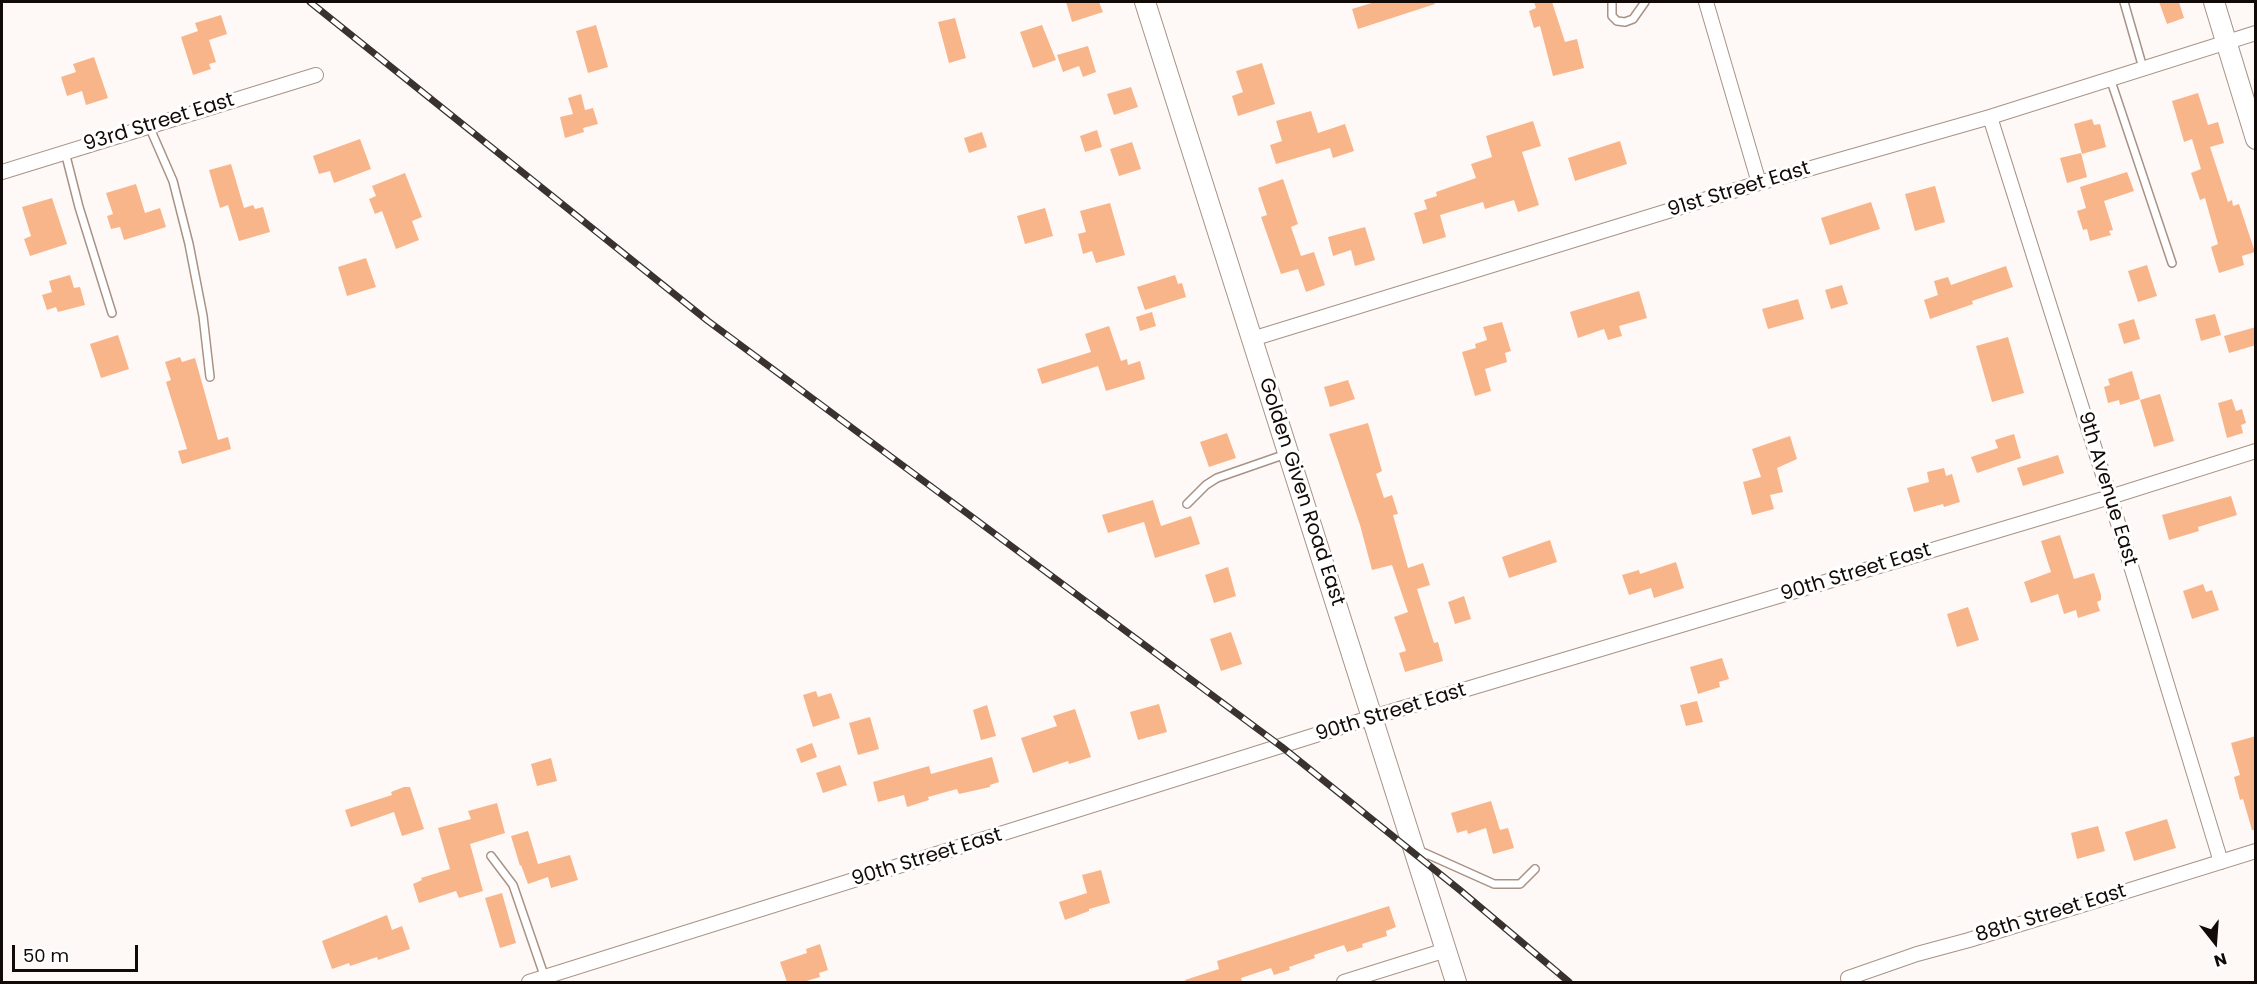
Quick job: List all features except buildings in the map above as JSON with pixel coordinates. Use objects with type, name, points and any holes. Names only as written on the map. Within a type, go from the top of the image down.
[{"type":"street","name":"Golden Given Road East","points":[[1145,2],[1456,982]]},
{"type":"street","points":[[1706,2],[1759,183]]},
{"type":"street","points":[[2214,2],[2256,139]]},
{"type":"street","name":"91st Street East","points":[[1252,339],[1759,183],[1990,117],[2256,33]]},
{"type":"street","name":"93rd Street East","points":[[2,172],[316,75]]},
{"type":"street","name":"9th Avenue East","points":[[1990,117],[2222,862]]},
{"type":"street","name":"90th Street East","points":[[529,982],[1372,717],[2110,497],[2256,451]]},
{"type":"street","name":"88th Street East","points":[[1848,978],[1917,954],[2256,852]]},
{"type":"street","points":[[1344,982],[1446,950]]},
{"type":"lane","points":[[1612,2],[1612,16],[1617,21],[1625,22],[1632,19],[1645,2]]},
{"type":"lane","points":[[2124,2],[2143,68]]},
{"type":"lane","points":[[2110,78],[2172,263]]},
{"type":"lane","points":[[149,126],[173,181],[189,244],[210,377]]},
{"type":"lane","points":[[65,152],[79,207],[112,313]]},
{"type":"lane","points":[[1187,504],[1206,484],[1217,478],[1288,453]]},
{"type":"lane","points":[[1414,848],[1494,884],[1520,884],[1535,869]]},
{"type":"lane","points":[[491,856],[513,885],[544,978]]},
{"type":"railway","points":[[310,2],[708,321],[1282,747],[1461,891],[1569,982]]}]
